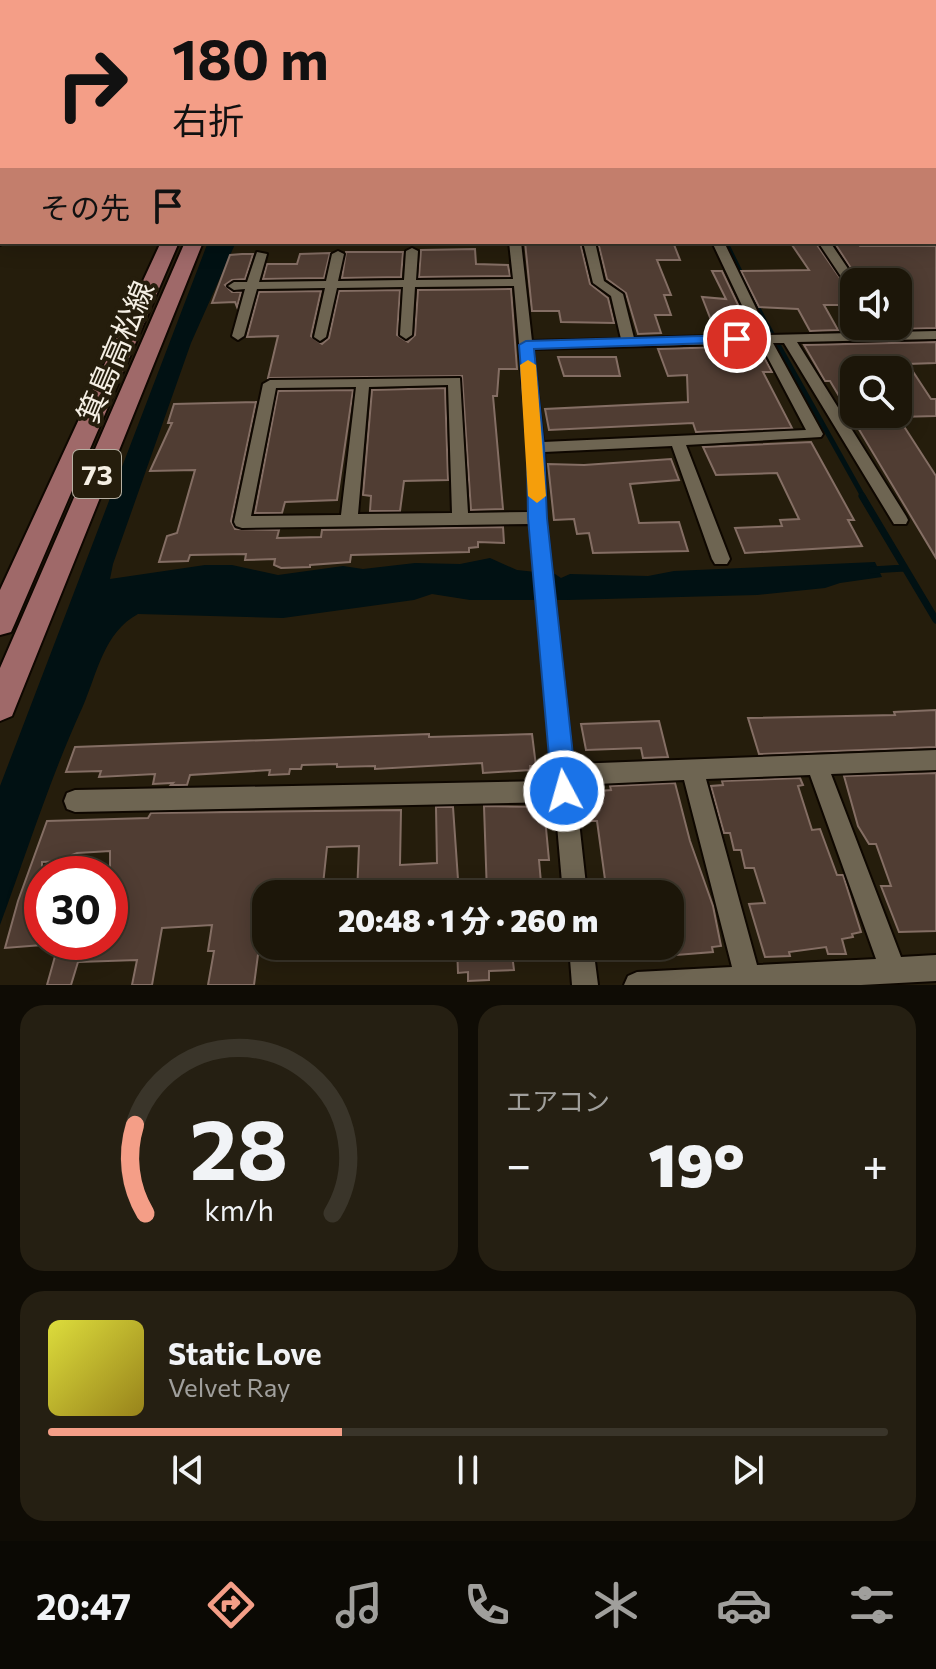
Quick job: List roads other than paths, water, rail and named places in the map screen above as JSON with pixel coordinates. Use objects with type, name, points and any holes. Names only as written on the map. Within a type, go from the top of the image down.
[{"type":"main road","name":"箕島高松線","points":[[0,623],[169,244]]},
{"type":"main road","name":"箕島高松線","points":[[0,706],[193,244]]},
{"type":"street","points":[[515,244],[573,880]]},
{"type":"street","points":[[589,244],[599,283],[617,294],[628,342]]},
{"type":"street","points":[[719,244],[775,338],[900,520]]},
{"type":"street","points":[[825,244],[841,268]]},
{"type":"street","points":[[406,335],[412,251]]},
{"type":"street","points":[[238,336],[261,254]]},
{"type":"street","points":[[320,337],[338,254]]},
{"type":"street","points":[[234,286],[519,282]]},
{"type":"street","points":[[912,333],[936,335]]},
{"type":"street","points":[[526,345],[840,334]]},
{"type":"street","points":[[536,447],[816,434],[775,338]]},
{"type":"street","points":[[460,520],[455,381],[270,384],[242,522],[460,520],[538,518]]},
{"type":"street","points":[[349,520],[363,382]]},
{"type":"street","points":[[677,440],[721,559]]},
{"type":"street","points":[[75,801],[563,783],[692,769],[936,760]]},
{"type":"street","points":[[817,765],[893,970]]},
{"type":"street","points":[[692,769],[748,979]]},
{"type":"street","points":[[582,960],[585,985]]},
{"type":"street","points":[[637,985],[936,968]]},
{"type":"waterway","points":[[727,244],[767,325]]},
{"type":"waterway","points":[[767,325],[864,498]]},
{"type":"waterway","points":[[862,496],[936,620]]},
{"type":"waterway","points":[[872,570],[904,568]]}]
